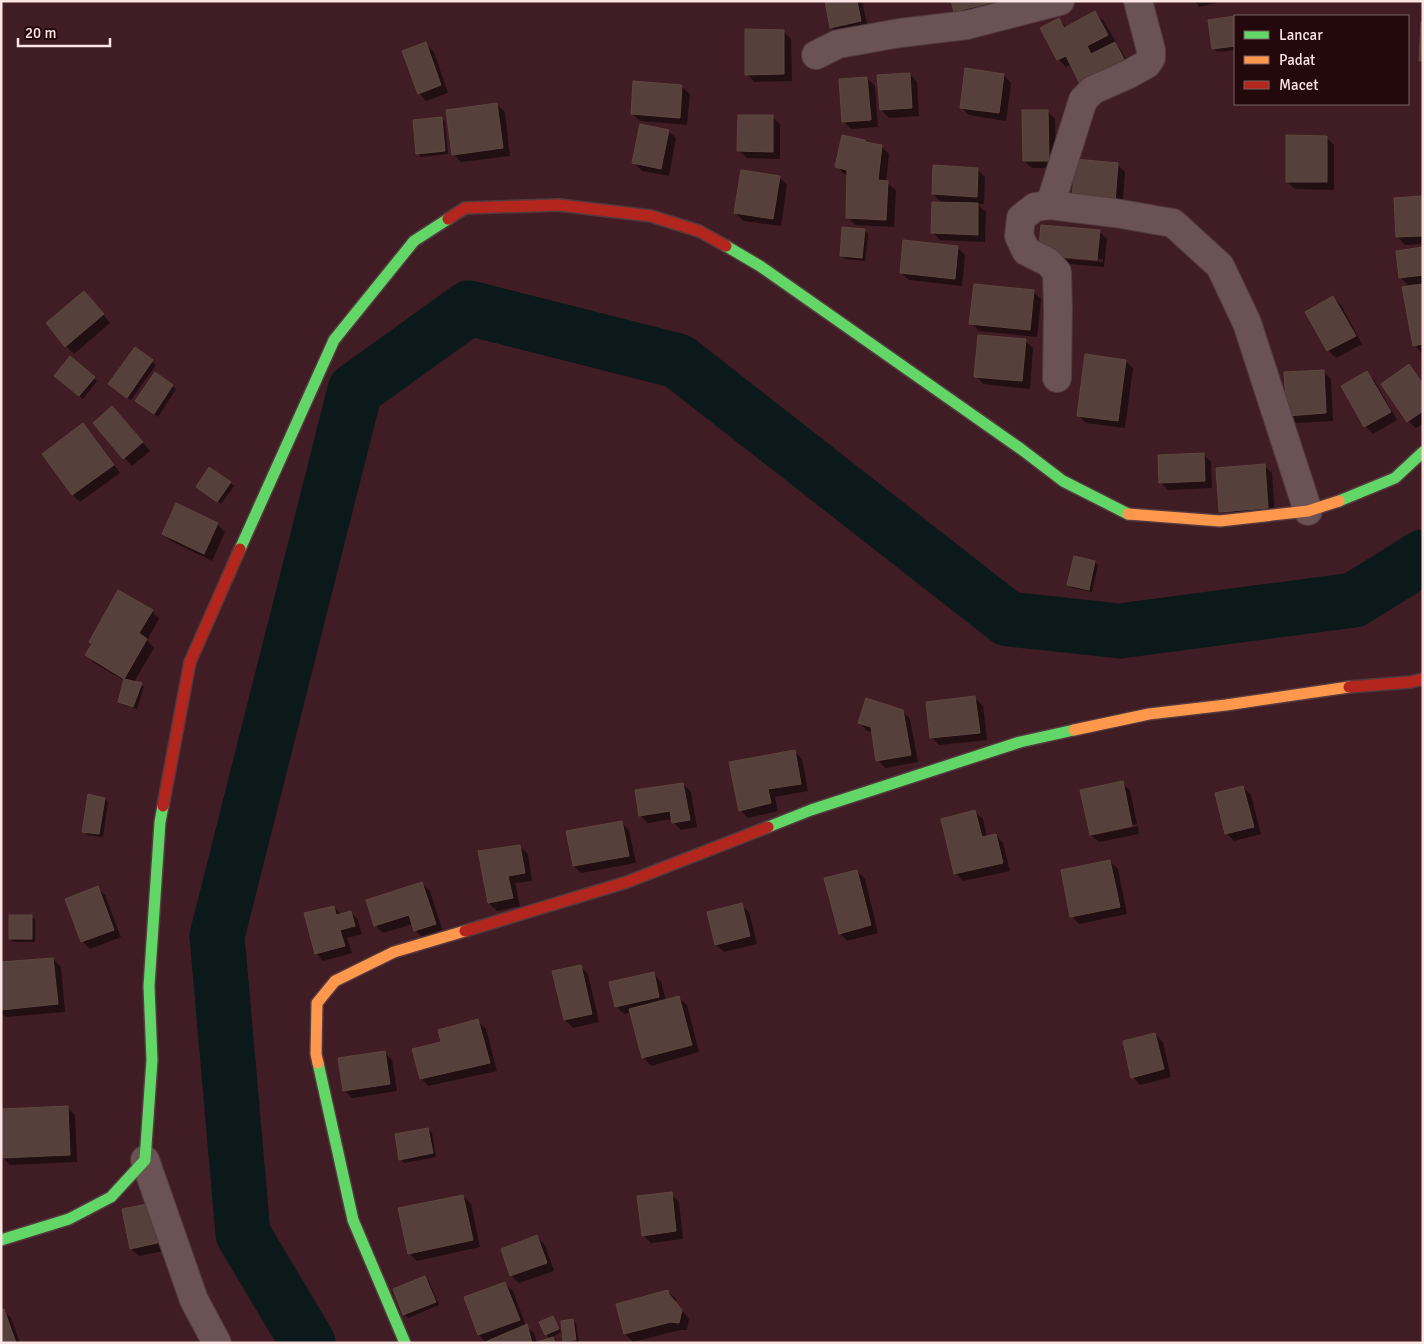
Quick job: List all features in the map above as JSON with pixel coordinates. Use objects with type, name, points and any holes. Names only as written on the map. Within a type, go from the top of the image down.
[{"type":"street","points":[[816,55],[838,44],[900,33],[967,25],[1060,1]]},
{"type":"street","points":[[1050,205],[1083,100],[1093,90],[1129,74],[1147,64],[1151,58],[1151,50],[1138,1]]},
{"type":"street","points":[[217,1343],[194,1300],[145,1160],[152,1060],[149,986],[160,822],[190,662],[334,340],[414,241],[465,208],[558,205],[651,216],[699,231],[760,266],[1021,449],[1062,481],[1129,514],[1220,521],[1308,511],[1352,497],[1395,478],[1423,452]]},
{"type":"street","points":[[1057,378],[1057,272],[1048,262],[1026,251],[1019,236],[1021,218],[1035,207],[1050,205],[1173,223],[1220,266],[1247,323],[1308,511]]},
{"type":"street","points":[[405,1343],[353,1220],[316,1054],[317,1003],[335,981],[394,952],[627,882],[810,810],[1020,742],[1149,714],[1226,705],[1334,688],[1411,682],[1423,679]]},
{"type":"street","points":[[1,1240],[69,1219],[111,1197],[145,1160]]},
{"type":"building","points":[[825,1],[857,1],[861,21],[830,28]]},
{"type":"building","points":[[951,1],[997,1],[954,12]]},
{"type":"building","points":[[1095,11],[1108,35],[1087,46],[1091,54],[1115,42],[1126,63],[1081,86],[1066,56],[1057,60],[1040,28],[1059,18],[1064,28]]},
{"type":"building","points":[[1234,16],[1234,46],[1212,49],[1208,20]]},
{"type":"building","points":[[1421,22],[1423,22],[1423,61],[1419,61]]},
{"type":"building","points":[[745,29],[784,30],[784,74],[745,75]]},
{"type":"building","points":[[426,42],[441,85],[418,94],[402,51]]},
{"type":"building","points":[[965,68],[1004,74],[999,113],[960,108]]},
{"type":"building","points":[[910,73],[912,108],[880,110],[877,75]]},
{"type":"building","points":[[867,77],[871,120],[842,122],[839,79]]},
{"type":"building","points":[[633,81],[682,85],[680,118],[631,114]]},
{"type":"building","points":[[497,103],[503,148],[452,155],[446,110]]},
{"type":"building","points":[[1022,110],[1048,110],[1049,161],[1023,161]]},
{"type":"building","points":[[738,115],[773,115],[773,152],[737,151]]},
{"type":"building","points":[[442,117],[445,151],[416,154],[413,120]]},
{"type":"building","points":[[640,124],[669,130],[661,169],[632,163]]},
{"type":"building","points":[[842,135],[882,145],[878,180],[888,181],[886,220],[846,218],[847,170],[835,167]]},
{"type":"building","points":[[1286,135],[1327,136],[1327,182],[1286,182]]},
{"type":"building","points":[[1075,159],[1118,163],[1115,203],[1072,199]]},
{"type":"building","points":[[933,165],[978,168],[977,197],[932,194]]},
{"type":"building","points":[[741,170],[780,176],[773,219],[734,213]]},
{"type":"building","points":[[1423,196],[1423,236],[1396,237],[1394,198]]},
{"type":"building","points":[[932,202],[978,203],[978,235],[931,233]]},
{"type":"building","points":[[1041,225],[1100,230],[1097,260],[1038,255]]},
{"type":"building","points":[[842,227],[865,229],[862,258],[840,256]]},
{"type":"building","points":[[903,240],[958,246],[955,279],[900,273]]},
{"type":"building","points":[[1423,247],[1423,275],[1399,278],[1396,251]]},
{"type":"building","points":[[974,284],[1034,290],[1030,330],[969,324]]},
{"type":"building","points":[[1423,284],[1423,344],[1413,346],[1402,287]]},
{"type":"building","points":[[84,291],[104,314],[65,347],[46,323]]},
{"type":"building","points":[[1333,296],[1356,336],[1327,351],[1305,312]]},
{"type":"building","points":[[978,335],[1026,339],[1022,381],[974,377]]},
{"type":"building","points":[[135,347],[153,360],[127,398],[108,384]]},
{"type":"building","points":[[1085,354],[1126,360],[1118,421],[1077,416]]},
{"type":"building","points":[[70,356],[95,377],[79,396],[54,376]]},
{"type":"building","points":[[1409,364],[1423,384],[1423,411],[1407,422],[1381,384]]},
{"type":"building","points":[[1324,370],[1326,413],[1287,416],[1284,372]]},
{"type":"building","points":[[1367,371],[1391,412],[1364,427],[1341,386]]},
{"type":"building","points":[[155,372],[173,385],[154,414],[135,401]]},
{"type":"building","points":[[112,406],[143,442],[123,459],[93,423]]},
{"type":"building","points":[[83,423],[114,465],[72,495],[42,454]]},
{"type":"building","points":[[1204,453],[1205,481],[1159,483],[1158,455]]},
{"type":"building","points":[[1265,464],[1268,508],[1219,512],[1216,468]]},
{"type":"building","points":[[209,467],[231,482],[217,502],[196,487]]},
{"type":"building","points":[[176,503],[218,523],[204,554],[162,534]]},
{"type":"building","points":[[1074,556],[1095,561],[1089,590],[1067,585]]},
{"type":"building","points":[[118,590],[153,610],[139,633],[147,639],[124,679],[85,655],[92,644],[89,642]]},
{"type":"building","points":[[124,679],[142,683],[133,707],[118,702]]},
{"type":"building","points":[[975,696],[980,733],[930,738],[926,702]]},
{"type":"building","points":[[866,698],[903,710],[911,755],[876,761],[871,727],[858,723]]},
{"type":"building","points":[[795,750],[801,784],[768,789],[771,803],[739,811],[729,762]]},
{"type":"building","points":[[1123,781],[1132,826],[1090,835],[1080,790]]},
{"type":"building","points":[[683,783],[690,820],[672,823],[670,811],[639,816],[635,790]]},
{"type":"building","points":[[1243,786],[1254,827],[1225,834],[1215,793]]},
{"type":"building","points":[[88,794],[105,798],[99,834],[82,832]]},
{"type":"building","points":[[975,810],[982,837],[996,834],[1003,863],[954,874],[941,819]]},
{"type":"building","points":[[622,821],[629,856],[573,866],[566,831]]},
{"type":"building","points":[[520,845],[525,873],[508,876],[513,898],[488,903],[478,851]]},
{"type":"building","points":[[1110,860],[1120,907],[1070,917],[1061,870]]},
{"type":"building","points":[[857,870],[871,925],[839,934],[824,878]]},
{"type":"building","points":[[422,882],[436,924],[414,931],[409,915],[374,926],[366,900]]},
{"type":"building","points":[[98,886],[114,930],[81,942],[65,899]]},
{"type":"building","points":[[742,903],[750,936],[715,945],[707,912]]},
{"type":"building","points":[[334,906],[336,915],[351,911],[355,926],[340,930],[345,946],[315,954],[304,913]]},
{"type":"building","points":[[9,915],[32,915],[32,939],[9,939]]},
{"type":"building","points":[[53,958],[58,1004],[1,1010],[1,962]]},
{"type":"building","points":[[581,965],[592,1014],[564,1020],[552,971]]},
{"type":"building","points":[[654,972],[659,997],[615,1007],[609,982]]},
{"type":"building","points":[[679,996],[692,1045],[642,1058],[629,1009]]},
{"type":"building","points":[[478,1019],[490,1063],[420,1079],[412,1049],[441,1042],[438,1030]]},
{"type":"building","points":[[1155,1033],[1164,1069],[1131,1078],[1123,1041]]},
{"type":"building","points":[[385,1051],[390,1084],[343,1091],[338,1058]]},
{"type":"building","points":[[68,1106],[70,1155],[1,1158],[1,1109]]},
{"type":"building","points":[[428,1128],[433,1153],[399,1160],[395,1134]]},
{"type":"building","points":[[672,1192],[676,1231],[642,1236],[637,1196]]},
{"type":"building","points":[[463,1195],[473,1240],[408,1254],[398,1208]]},
{"type":"building","points":[[158,1202],[166,1241],[130,1249],[122,1209]]},
{"type":"building","points":[[537,1235],[547,1263],[510,1276],[501,1249]]},
{"type":"building","points":[[425,1276],[436,1302],[403,1315],[393,1289]]},
{"type":"building","points":[[505,1282],[520,1320],[478,1335],[464,1297]]},
{"type":"building","points":[[668,1290],[682,1310],[679,1323],[671,1322],[624,1334],[616,1304]]},
{"type":"building","points":[[4,1309],[16,1343],[1,1343],[1,1310]]},
{"type":"building","points":[[553,1316],[559,1329],[545,1335],[539,1322]]},
{"type":"building","points":[[573,1319],[576,1340],[563,1341],[561,1321]]},
{"type":"building","points":[[527,1324],[532,1343],[483,1343]]},
{"type":"building","points":[[553,1337],[555,1343],[534,1343]]},
{"type":"waterway","points":[[308,1343],[243,1234],[217,936],[355,390],[469,308],[678,361],[1008,619],[1120,631],[1354,600],[1423,557]]},
{"type":"traffic: fast","points":[[240,549],[334,340],[414,241],[448,219]]},
{"type":"traffic: fast","points":[[726,246],[760,266],[1021,449],[1063,481],[1128,514]]},
{"type":"traffic: fast","points":[[1339,501],[1395,478],[1423,452]]},
{"type":"traffic: fast","points":[[768,827],[811,810],[1020,742],[1074,730]]},
{"type":"traffic: fast","points":[[1,1240],[69,1219],[111,1197],[145,1160],[152,1060],[149,986],[160,822],[163,806]]},
{"type":"traffic: fast","points":[[318,1063],[353,1220],[405,1343]]},
{"type":"traffic: slow","points":[[1128,514],[1220,521],[1308,511],[1339,501]]},
{"type":"traffic: slow","points":[[1074,730],[1149,714],[1349,687]]},
{"type":"traffic: slow","points":[[318,1063],[316,1054],[317,1003],[335,981],[394,952],[465,931]]},
{"type":"traffic: jam","points":[[448,219],[465,208],[559,205],[651,216],[699,231],[726,246]]},
{"type":"traffic: jam","points":[[163,806],[190,662],[240,549]]},
{"type":"traffic: jam","points":[[1349,687],[1411,682],[1423,679]]},
{"type":"traffic: jam","points":[[465,931],[627,882],[768,827]]}]
